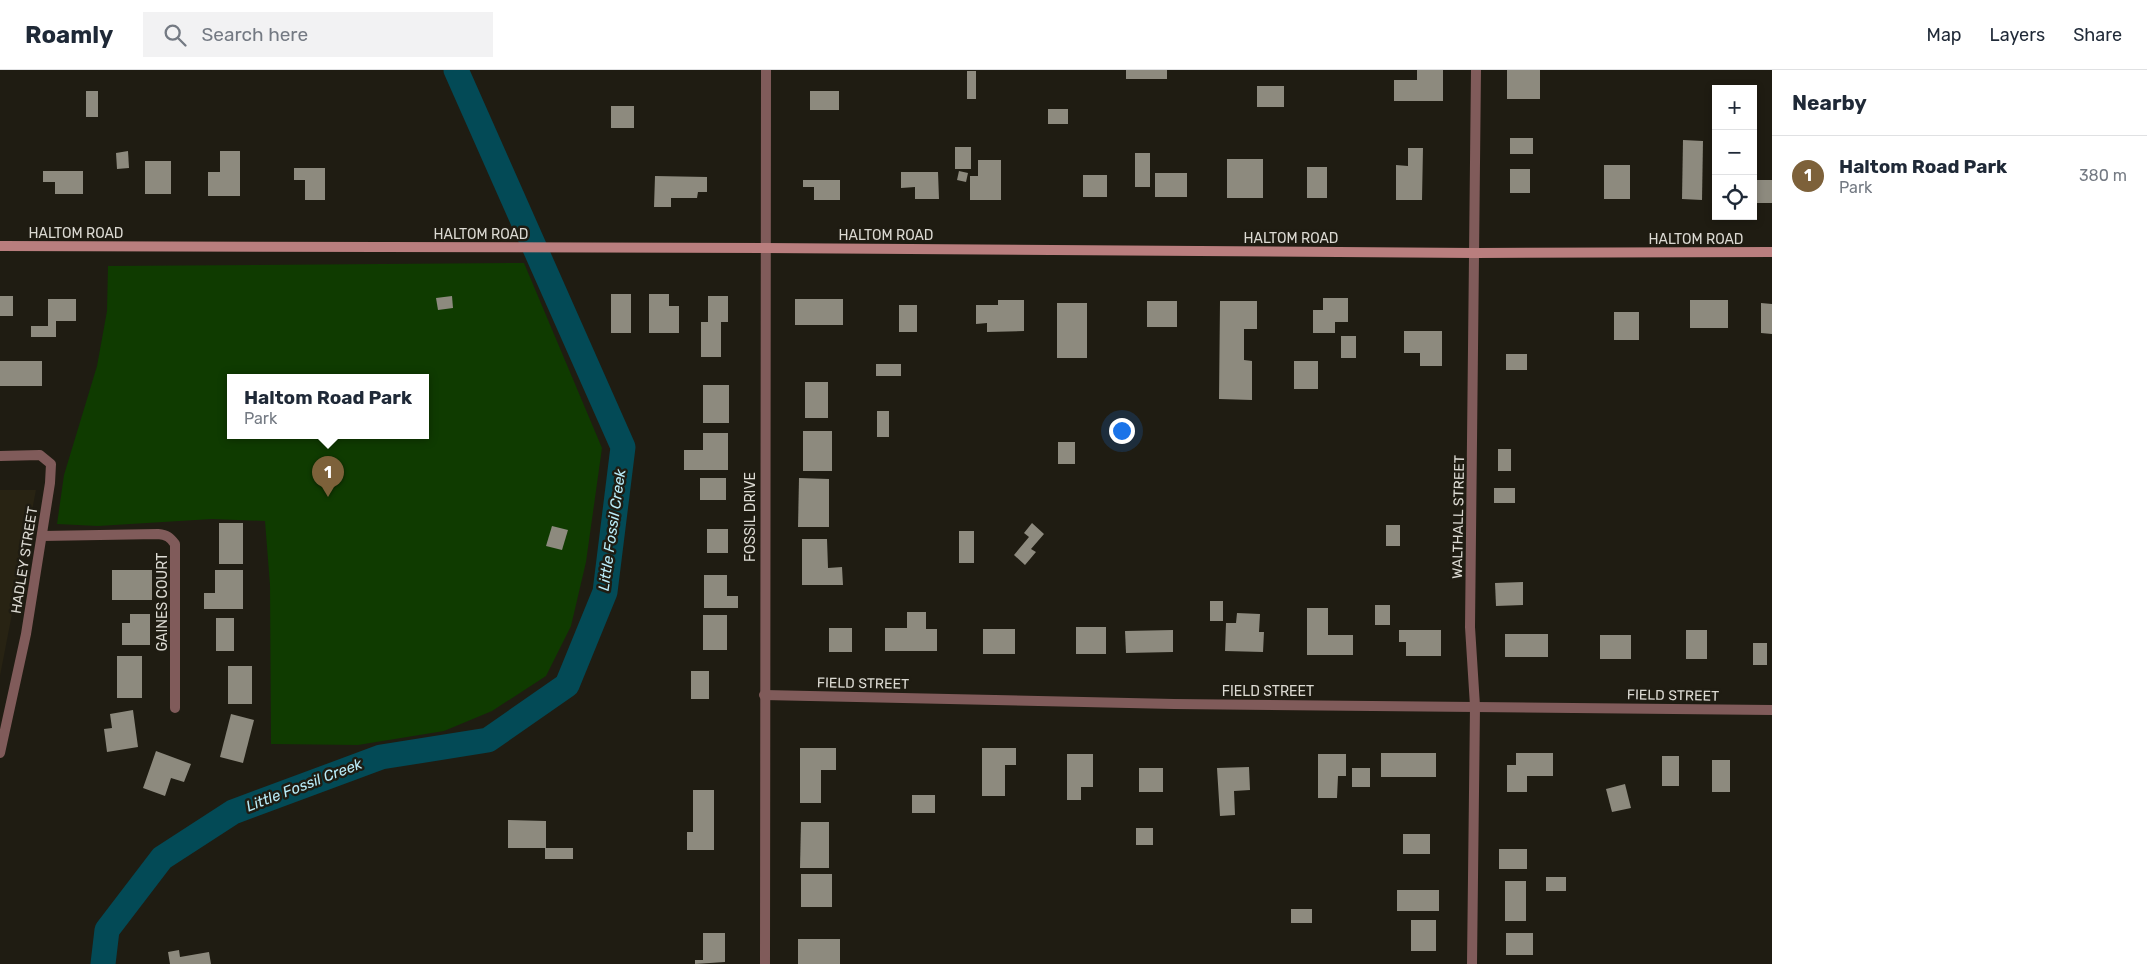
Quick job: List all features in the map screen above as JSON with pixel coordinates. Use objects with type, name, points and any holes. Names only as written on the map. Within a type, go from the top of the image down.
[{"type":"main road","name":"HALTOM ROAD","points":[[0,246],[764,248],[1475,253],[1772,252]]},
{"type":"street","name":"FOSSIL DRIVE","points":[[765,964],[764,248],[766,70]]},
{"type":"street","name":"WALTHALL STREET","points":[[1472,964],[1475,706],[1470,627],[1476,70]]},
{"type":"street","name":"HADLEY STREET","points":[[0,456],[40,455],[51,464],[50,483],[26,634],[0,753]]},
{"type":"street","name":"GAINES COURT","points":[[42,536],[158,534],[167,535],[175,544],[175,708]]},
{"type":"street","name":"FIELD STREET","points":[[764,695],[1174,704],[1772,710]]},
{"type":"shaded area","points":[[0,490],[36,490],[0,676]]},
{"type":"green space","points":[[524,263],[602,448],[586,562],[571,626],[546,676],[492,711],[444,731],[358,745],[271,744],[270,585],[265,521],[212,519],[98,526],[57,524],[64,475],[97,366],[107,311],[108,266]]},
{"type":"building","points":[[1126,70],[1167,70],[1167,79],[1126,79]]},
{"type":"building","points":[[1417,70],[1443,70],[1443,101],[1394,101],[1394,80],[1417,80]]},
{"type":"building","points":[[1507,70],[1540,70],[1540,99],[1507,99]]},
{"type":"building","points":[[967,71],[976,71],[976,99],[967,99]]},
{"type":"building","points":[[1257,86],[1284,86],[1284,107],[1257,107]]},
{"type":"building","points":[[86,91],[98,91],[98,117],[86,117]]},
{"type":"building","points":[[810,91],[839,91],[839,110],[810,110]]},
{"type":"building","points":[[611,106],[634,106],[634,128],[611,128]]},
{"type":"building","points":[[1048,109],[1068,109],[1068,124],[1048,124]]},
{"type":"building","points":[[1510,138],[1533,138],[1533,154],[1510,154]]},
{"type":"building","points":[[1683,140],[1703,141],[1702,200],[1682,199]]},
{"type":"building","points":[[955,147],[971,147],[971,169],[955,169]]},
{"type":"building","points":[[1408,148],[1423,148],[1422,200],[1396,200],[1396,165],[1408,166]]},
{"type":"building","points":[[128,151],[129,168],[117,169],[116,153]]},
{"type":"building","points":[[220,151],[240,151],[240,196],[208,196],[208,172],[220,172]]},
{"type":"building","points":[[1135,153],[1150,153],[1150,187],[1135,187]]},
{"type":"building","points":[[1227,159],[1263,159],[1263,198],[1227,198]]},
{"type":"building","points":[[978,160],[1001,160],[1001,200],[970,200],[970,176],[978,176]]},
{"type":"building","points":[[145,161],[171,161],[171,194],[145,194]]},
{"type":"building","points":[[1604,165],[1630,165],[1630,199],[1604,199]]},
{"type":"building","points":[[1307,167],[1327,167],[1327,198],[1307,198]]},
{"type":"building","points":[[294,168],[325,168],[325,200],[305,200],[305,180],[294,180]]},
{"type":"building","points":[[1510,169],[1530,169],[1530,193],[1510,193]]},
{"type":"building","points":[[43,171],[83,171],[83,194],[55,194],[55,182],[43,182]]},
{"type":"building","points":[[959,171],[968,173],[966,182],[957,180]]},
{"type":"building","points":[[901,172],[938,172],[939,199],[915,199],[915,187],[901,188]]},
{"type":"building","points":[[1155,173],[1187,173],[1187,197],[1155,197]]},
{"type":"building","points":[[1083,175],[1107,175],[1107,197],[1083,197]]},
{"type":"building","points":[[655,176],[707,177],[707,192],[698,192],[697,198],[671,198],[671,207],[654,207]]},
{"type":"building","points":[[803,180],[840,180],[840,200],[814,200],[814,187],[803,187]]},
{"type":"building","points":[[1757,180],[1772,180],[1772,203],[1757,203]]},
{"type":"building","points":[[611,294],[631,294],[631,333],[611,333]]},
{"type":"building","points":[[649,294],[669,294],[669,306],[679,306],[679,333],[649,333]]},
{"type":"building","points":[[0,296],[13,296],[13,316],[0,316]]},
{"type":"building","points":[[452,296],[453,308],[438,310],[436,298]]},
{"type":"building","points":[[708,296],[728,296],[728,322],[721,322],[721,357],[701,357],[701,322],[708,322]]},
{"type":"building","points":[[1323,298],[1348,298],[1348,322],[1335,322],[1335,333],[1313,333],[1313,310],[1323,310]]},
{"type":"building","points":[[48,299],[76,299],[76,321],[56,321],[56,337],[31,337],[31,326],[48,326]]},
{"type":"building","points":[[795,299],[843,299],[843,325],[795,325]]},
{"type":"building","points":[[998,300],[1024,300],[1024,331],[987,332],[987,323],[976,324],[976,305],[998,305]]},
{"type":"building","points":[[1690,300],[1728,300],[1728,328],[1690,328]]},
{"type":"building","points":[[1147,301],[1177,301],[1177,327],[1147,327]]},
{"type":"building","points":[[1220,301],[1257,301],[1257,329],[1244,329],[1244,360],[1252,361],[1252,400],[1219,399]]},
{"type":"building","points":[[1057,303],[1087,303],[1087,358],[1057,358]]},
{"type":"building","points":[[1761,303],[1772,304],[1772,334],[1761,333]]},
{"type":"building","points":[[899,305],[917,305],[917,332],[899,332]]},
{"type":"building","points":[[1614,312],[1639,312],[1639,340],[1614,340]]},
{"type":"building","points":[[1404,331],[1442,331],[1442,366],[1420,366],[1420,353],[1404,353]]},
{"type":"building","points":[[1341,336],[1356,336],[1356,358],[1341,358]]},
{"type":"building","points":[[1506,354],[1527,354],[1527,370],[1506,370]]},
{"type":"building","points":[[0,361],[42,361],[42,386],[0,386]]},
{"type":"building","points":[[1294,361],[1318,361],[1318,389],[1294,389]]},
{"type":"building","points":[[876,364],[901,364],[901,376],[876,376]]},
{"type":"building","points":[[805,382],[828,382],[828,418],[805,418]]},
{"type":"building","points":[[703,385],[729,385],[729,423],[703,423]]},
{"type":"building","points":[[877,411],[889,411],[889,437],[877,437]]},
{"type":"building","points":[[803,431],[832,431],[832,471],[803,471]]},
{"type":"building","points":[[703,433],[728,433],[728,470],[684,470],[684,450],[703,450]]},
{"type":"building","points":[[1058,442],[1075,442],[1075,464],[1058,464]]},
{"type":"building","points":[[1498,449],[1511,449],[1511,471],[1498,471]]},
{"type":"building","points":[[700,478],[726,478],[726,500],[700,500]]},
{"type":"building","points":[[799,478],[829,479],[829,527],[798,527]]},
{"type":"building","points":[[1494,488],[1515,488],[1515,503],[1494,503]]},
{"type":"building","points":[[219,523],[243,523],[243,564],[219,564]]},
{"type":"building","points":[[1032,523],[1044,534],[1031,549],[1036,552],[1025,565],[1014,555],[1029,537],[1024,533]]},
{"type":"building","points":[[1386,525],[1400,525],[1400,546],[1386,546]]},
{"type":"building","points":[[552,526],[568,530],[562,550],[546,546]]},
{"type":"building","points":[[707,529],[728,529],[728,553],[707,553]]},
{"type":"building","points":[[959,531],[974,531],[974,563],[959,563]]},
{"type":"building","points":[[802,539],[827,539],[828,568],[842,567],[843,585],[802,585]]},
{"type":"building","points":[[112,570],[152,570],[152,600],[112,600]]},
{"type":"building","points":[[215,570],[243,570],[243,609],[204,609],[204,593],[215,593]]},
{"type":"building","points":[[704,575],[727,575],[727,596],[738,596],[738,608],[704,608]]},
{"type":"building","points":[[1523,582],[1523,605],[1496,606],[1495,583]]},
{"type":"building","points":[[1210,601],[1223,601],[1223,621],[1210,621]]},
{"type":"building","points":[[1375,605],[1390,605],[1390,625],[1375,625]]},
{"type":"building","points":[[1307,608],[1328,608],[1328,635],[1353,635],[1353,655],[1307,655]]},
{"type":"building","points":[[907,612],[926,612],[926,629],[937,629],[937,651],[885,651],[885,628],[907,628]]},
{"type":"building","points":[[1237,613],[1260,614],[1259,632],[1264,632],[1263,652],[1225,651],[1226,623],[1236,623]]},
{"type":"building","points":[[130,614],[150,614],[150,645],[122,645],[122,623],[130,623]]},
{"type":"building","points":[[703,615],[727,615],[727,650],[703,650]]},
{"type":"building","points":[[216,618],[234,618],[234,651],[216,651]]},
{"type":"building","points":[[1076,627],[1106,627],[1106,654],[1076,654]]},
{"type":"building","points":[[829,628],[852,628],[852,652],[829,652]]},
{"type":"building","points":[[983,629],[1015,629],[1015,654],[983,654]]},
{"type":"building","points":[[1173,630],[1173,652],[1126,653],[1125,631]]},
{"type":"building","points":[[1399,630],[1441,630],[1441,656],[1406,656],[1406,642],[1399,642]]},
{"type":"building","points":[[1686,630],[1707,630],[1707,659],[1686,659]]},
{"type":"building","points":[[1505,634],[1548,634],[1548,657],[1505,657]]},
{"type":"building","points":[[1600,635],[1631,635],[1631,659],[1600,659]]},
{"type":"building","points":[[1753,643],[1767,643],[1767,665],[1753,665]]},
{"type":"building","points":[[117,656],[142,656],[142,698],[117,698]]},
{"type":"building","points":[[228,666],[252,666],[252,704],[228,704]]},
{"type":"building","points":[[691,671],[709,671],[709,699],[691,699]]},
{"type":"building","points":[[133,710],[138,747],[107,752],[104,729],[112,728],[110,714]]},
{"type":"building","points":[[231,714],[254,720],[243,763],[220,757]]},
{"type":"building","points":[[800,748],[836,748],[836,770],[821,770],[821,803],[800,803]]},
{"type":"building","points":[[982,748],[1016,748],[1016,765],[1005,765],[1005,796],[982,796]]},
{"type":"building","points":[[156,751],[191,764],[184,782],[171,778],[165,796],[143,788]]},
{"type":"building","points":[[1381,753],[1436,753],[1436,777],[1381,777]]},
{"type":"building","points":[[1516,753],[1553,753],[1553,776],[1527,776],[1527,792],[1507,792],[1507,765],[1516,765]]},
{"type":"building","points":[[1067,754],[1093,754],[1093,787],[1081,787],[1081,800],[1067,800]]},
{"type":"building","points":[[1318,754],[1346,754],[1346,776],[1338,776],[1337,798],[1318,798]]},
{"type":"building","points":[[1662,756],[1679,756],[1679,786],[1662,786]]},
{"type":"building","points":[[1712,760],[1730,760],[1730,792],[1712,792]]},
{"type":"building","points":[[1249,767],[1250,790],[1234,791],[1235,815],[1220,816],[1217,768]]},
{"type":"building","points":[[1139,768],[1163,768],[1163,792],[1139,792]]},
{"type":"building","points":[[1352,768],[1370,768],[1370,787],[1352,787]]},
{"type":"building","points":[[1625,784],[1631,808],[1612,812],[1606,789]]},
{"type":"building","points":[[693,790],[714,790],[714,850],[687,850],[687,832],[693,832]]},
{"type":"building","points":[[912,795],[935,795],[935,813],[912,813]]},
{"type":"building","points":[[508,820],[546,821],[546,848],[508,848]]},
{"type":"building","points":[[801,822],[829,822],[829,868],[800,868]]},
{"type":"building","points":[[1136,828],[1153,828],[1153,845],[1136,845]]},
{"type":"building","points":[[1403,834],[1430,834],[1430,854],[1403,854]]},
{"type":"building","points":[[545,848],[573,848],[573,859],[545,859]]},
{"type":"building","points":[[1499,849],[1527,849],[1527,869],[1499,869]]},
{"type":"building","points":[[801,874],[832,874],[832,907],[801,907]]},
{"type":"building","points":[[1546,877],[1566,877],[1566,891],[1546,891]]},
{"type":"building","points":[[1505,881],[1526,881],[1526,921],[1505,921]]},
{"type":"building","points":[[1397,890],[1439,890],[1439,911],[1397,911]]},
{"type":"building","points":[[1291,909],[1312,909],[1312,923],[1291,923]]},
{"type":"building","points":[[1411,920],[1436,920],[1436,951],[1411,951]]},
{"type":"building","points":[[703,933],[725,933],[725,962],[695,964],[695,960],[703,960]]},
{"type":"building","points":[[1506,933],[1533,933],[1533,955],[1506,955]]},
{"type":"building","points":[[798,939],[840,939],[840,964],[798,964]]},
{"type":"building","points":[[179,950],[180,957],[209,952],[211,964],[170,964],[168,952]]},
{"type":"waterway","name":"Little Fossil Creek","points":[[103,964],[107,930],[162,858],[233,812],[381,757],[488,740],[567,685],[605,592],[623,447],[456,70]]},
{"type":"place","name":"Haltom Road Park","points":[[328,497]]}]
